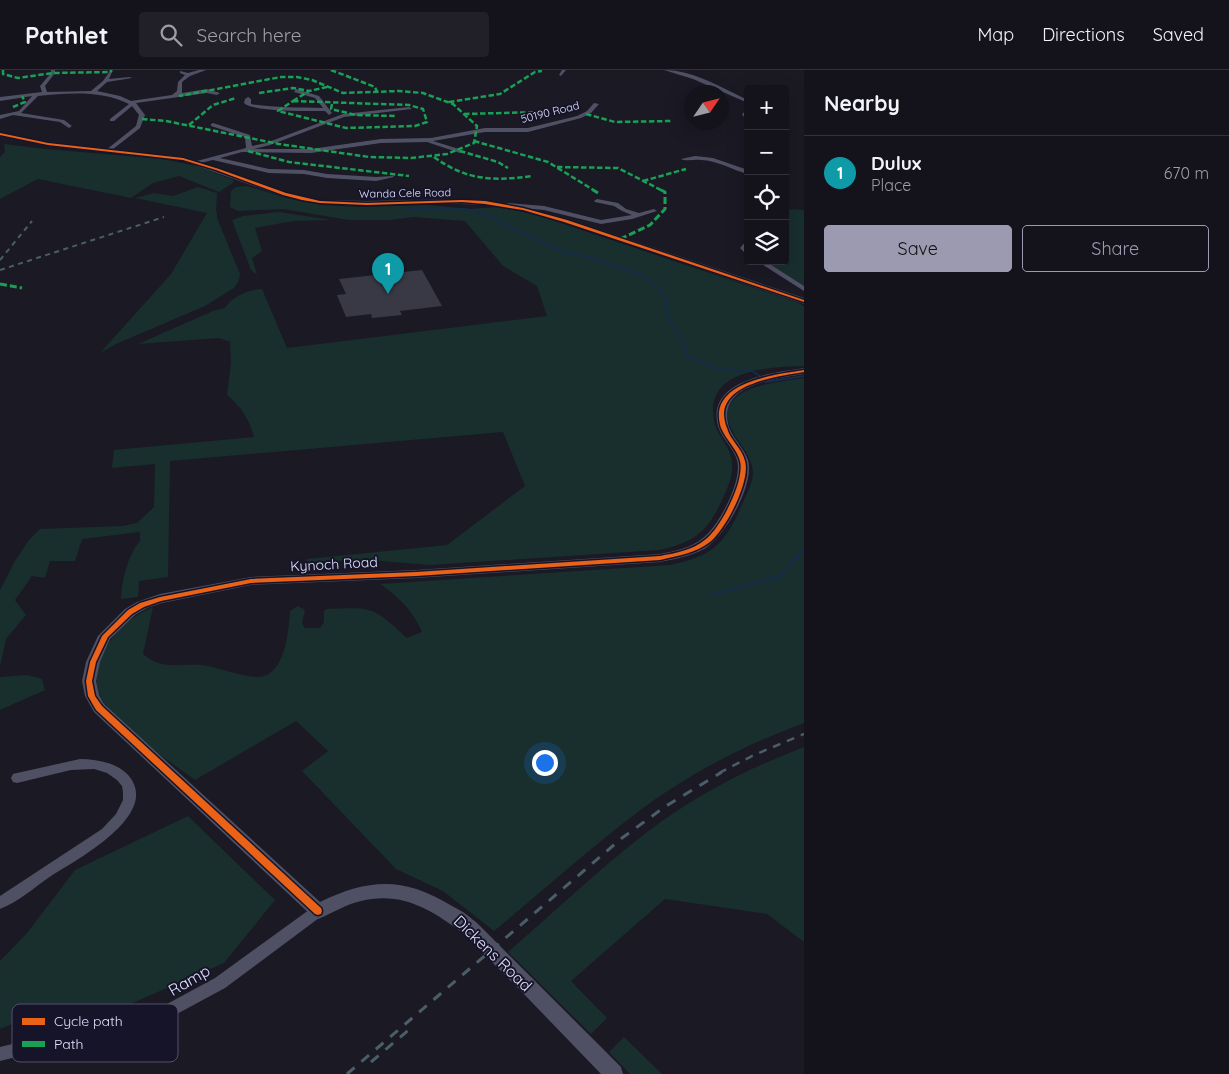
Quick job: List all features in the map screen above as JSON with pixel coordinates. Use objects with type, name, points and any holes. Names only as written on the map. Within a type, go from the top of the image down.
[{"type":"street","points":[[173,96],[180,92],[180,82],[188,75],[204,70]]},
{"type":"street","points":[[561,75],[564,70]]},
{"type":"street","points":[[666,70],[695,78],[744,100]]},
{"type":"street","points":[[45,93],[42,86],[53,72]]},
{"type":"street","points":[[93,92],[106,81],[110,72]]},
{"type":"street","points":[[182,72],[188,75]]},
{"type":"street","points":[[106,81],[130,78]]},
{"type":"street","points":[[112,120],[132,103],[209,90],[217,93]]},
{"type":"street","points":[[296,91],[317,97],[328,110],[333,120]]},
{"type":"street","points":[[0,99],[45,93],[93,92],[118,97],[132,103],[138,107],[142,114],[138,127],[108,151]]},
{"type":"street","points":[[0,117],[14,114],[26,107],[37,94]]},
{"type":"street","points":[[248,99],[247,104],[270,109],[328,110]]},
{"type":"street","name":"50190 Road","points":[[427,140],[476,132],[520,131],[539,128],[579,117],[589,112],[596,104]]},
{"type":"street","points":[[196,162],[247,150],[352,114],[409,109]]},
{"type":"street","points":[[14,114],[62,121],[69,126]]},
{"type":"street","points":[[213,125],[248,136],[247,150]]},
{"type":"street","name":"Wanda Cele Road","points":[[0,134],[48,144],[157,155],[196,162],[276,192],[318,202],[367,204],[466,202],[508,206],[549,216],[804,301]]},
{"type":"street","points":[[247,150],[311,151],[381,141],[427,140],[460,151]]},
{"type":"street","points":[[212,158],[264,171],[304,172],[327,176],[376,179],[391,177]]},
{"type":"street","points":[[684,160],[711,158],[732,168],[744,171]]},
{"type":"street","points":[[597,201],[616,204],[624,210],[640,215]]},
{"type":"street","points":[[508,206],[544,208],[601,222],[654,211]]},
{"type":"street","points":[[766,265],[804,290]]},
{"type":"street","name":"Kynoch Road","points":[[318,910],[99,708],[92,696],[89,681],[93,662],[105,636],[117,622],[142,605],[251,581],[416,574],[660,558],[685,552],[708,541],[720,529],[744,474],[741,457],[725,430],[721,413],[723,405],[734,391],[746,384],[759,379],[804,372]]},
{"type":"street","points":[[0,903],[106,833],[116,824],[129,803],[131,793],[122,776],[101,766],[90,764],[64,767],[17,778]]},
{"type":"street","name":"Dickens Road","points":[[318,910],[342,897],[369,890],[396,890],[426,898],[470,928],[614,1074]]},
{"type":"street","name":"Ramp","points":[[178,1006],[220,983],[318,910]]},
{"type":"green space","points":[[4,144],[164,159],[200,167],[234,182],[219,192],[179,176],[153,183],[131,198],[38,179],[0,199],[0,157],[5,152]]},
{"type":"green space","points":[[247,186],[287,198],[322,205],[359,207],[428,205],[469,209],[498,207],[537,215],[804,306],[804,366],[758,370],[742,374],[729,381],[719,390],[714,403],[714,420],[731,457],[732,473],[729,483],[723,498],[706,527],[692,539],[659,550],[430,565],[368,560],[307,562],[307,559],[447,545],[525,486],[503,432],[170,461],[168,577],[139,581],[138,597],[121,599],[126,569],[135,547],[140,541],[140,532],[82,539],[75,561],[50,561],[45,578],[32,576],[15,600],[26,615],[6,639],[0,667],[0,590],[15,561],[29,540],[40,529],[122,526],[137,523],[154,507],[155,464],[112,468],[114,450],[254,437],[244,413],[227,395],[231,363],[230,342],[219,338],[138,344],[213,311],[225,308],[237,297],[257,289],[262,289],[287,348],[547,316],[537,286],[503,266],[465,221],[414,217],[389,220],[349,220],[283,209],[238,211],[230,207],[231,191],[236,187]]},
{"type":"green space","points":[[198,187],[217,193],[217,218],[240,274],[239,280],[234,288],[205,306],[116,344],[100,353],[171,274],[207,213],[135,198],[154,193],[173,196]]},
{"type":"green space","points":[[789,209],[804,210],[804,286],[770,265],[789,265]]},
{"type":"green space","points":[[279,212],[331,220],[293,221],[255,228],[262,251],[252,258],[257,275],[251,270],[232,220],[243,216]]},
{"type":"green space","points":[[804,378],[804,723],[720,760],[681,782],[605,837],[494,931],[443,891],[396,869],[302,771],[328,751],[296,721],[195,780],[126,727],[113,714],[98,690],[96,680],[98,666],[112,638],[124,625],[153,607],[143,654],[150,659],[157,663],[201,665],[258,677],[267,675],[280,661],[287,640],[290,611],[298,606],[305,610],[302,623],[305,628],[320,628],[324,622],[324,611],[326,609],[353,608],[379,614],[407,638],[422,632],[419,625],[405,605],[380,584],[670,565],[698,557],[708,552],[724,537],[737,516],[752,480],[753,471],[750,460],[730,426],[728,413],[731,402],[740,394],[752,388]]},
{"type":"green space","points":[[27,675],[42,679],[45,690],[0,710],[0,677]]},
{"type":"green space","points":[[804,747],[804,942],[767,914],[665,899],[571,981],[607,1018],[591,1034],[508,952],[603,868],[662,821],[696,799],[731,780],[767,762]]},
{"type":"green space","points":[[188,816],[275,900],[224,963],[130,1004],[12,1004],[12,1024],[0,1029],[0,961],[27,933],[75,870]]},
{"type":"green space","points":[[624,1037],[662,1074],[630,1074],[609,1052]]},
{"type":"building","points":[[422,270],[442,306],[400,311],[402,315],[372,318],[371,314],[346,317],[337,295],[346,294],[339,279]]},
{"type":"waterway","points":[[406,208],[465,209],[479,212],[561,251],[596,259],[646,277],[664,294],[667,302],[668,317],[684,344],[687,356],[719,369],[752,371],[760,376]]},
{"type":"waterway","points":[[766,382],[804,376]]},
{"type":"waterway","points":[[711,595],[779,577],[804,549]]},
{"type":"railway","points":[[0,270],[164,217]]},
{"type":"railway","points":[[0,260],[32,221]]},
{"type":"railway","points":[[719,773],[754,755],[804,734]]},
{"type":"railway","points":[[347,1074],[622,838],[666,806],[722,772]]},
{"type":"railway","points":[[371,1062],[411,1028]]},
{"type":"marked path","points":[[3,70],[3,74],[18,78],[53,73],[110,72],[112,70]]},
{"type":"marked path","points":[[331,70],[375,87],[377,92]]},
{"type":"marked path","points":[[449,102],[500,94],[535,72],[542,71]]},
{"type":"marked path","points":[[142,119],[166,121],[324,152],[369,157],[411,158],[447,154],[474,143],[477,126],[453,104],[423,93],[399,91],[343,93],[312,80],[297,77],[281,77],[179,96]]},
{"type":"marked path","points":[[293,101],[307,103],[409,105],[423,109],[427,122],[415,126],[346,128],[278,111],[309,91],[327,87]]},
{"type":"marked path","points":[[259,93],[293,88],[309,91]]},
{"type":"marked path","points":[[13,107],[25,102],[22,96]]},
{"type":"marked path","points":[[189,125],[213,105],[236,98]]},
{"type":"marked path","points":[[332,104],[331,109],[356,115],[396,116]]},
{"type":"marked path","points":[[464,114],[540,112],[557,106]]},
{"type":"marked path","points":[[586,114],[615,122],[672,121]]},
{"type":"marked path","points":[[474,141],[548,162],[598,193]]},
{"type":"marked path","points":[[248,151],[289,162],[409,176]]},
{"type":"marked path","points":[[460,151],[498,162],[508,168]]},
{"type":"marked path","points":[[434,157],[445,165],[469,176],[493,179],[533,176]]},
{"type":"marked path","points":[[557,167],[618,168],[665,192],[665,209],[650,225],[620,239]]},
{"type":"marked path","points":[[643,181],[686,169]]},
{"type":"marked path","points":[[0,284],[22,288]]},
{"type":"cycle path","points":[[0,134],[48,144],[183,159],[268,189],[320,202],[367,204],[462,201],[509,206],[565,221],[804,301]]},
{"type":"cycle path","points":[[318,911],[99,708],[92,696],[89,681],[93,662],[105,636],[130,612],[142,605],[160,599],[251,581],[416,574],[660,558],[689,551],[708,541],[715,534],[728,513],[743,476],[742,457],[724,428],[721,413],[725,401],[734,392],[747,384],[762,379],[804,371]]},
{"type":"place","name":"Dulux","points":[[388,294]]}]
